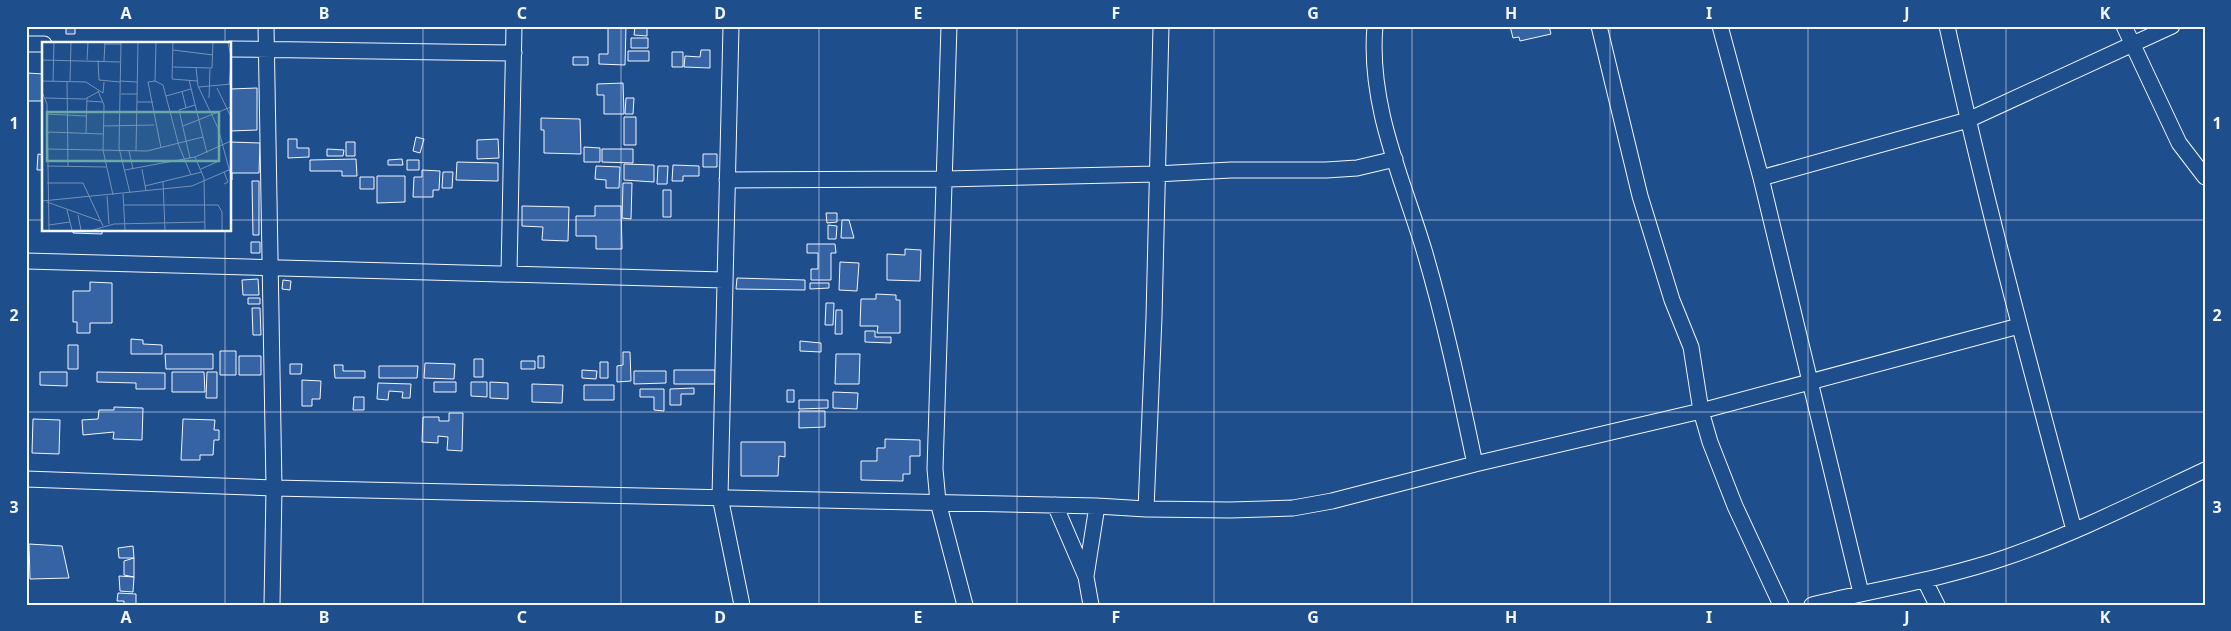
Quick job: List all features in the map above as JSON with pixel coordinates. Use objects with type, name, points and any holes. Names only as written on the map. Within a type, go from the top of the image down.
[{"type":"street","points":[[266,26],[274,488],[272,605]]},
{"type":"street","points":[[508,273],[514,26]]},
{"type":"street","points":[[731,26],[720,497],[742,605]]},
{"type":"street","points":[[949,26],[946,179],[935,450],[938,502],[965,605]]},
{"type":"street","points":[[1146,509],[1154,317],[1161,26]]},
{"type":"street","points":[[1375,26],[1375,80],[1380,115],[1439,303],[1475,464]]},
{"type":"street","points":[[1599,26],[1640,196],[1672,300],[1691,347],[1701,412],[1735,506],[1781,605]]},
{"type":"street","points":[[1720,26],[1811,382],[1860,593]]},
{"type":"street","points":[[1947,26],[1968,120],[2074,530]]},
{"type":"street","points":[[2124,26],[2131,45],[2179,144],[2205,177]]},
{"type":"street","points":[[1760,178],[1968,120],[2172,26]]},
{"type":"street","points":[[26,44],[42,44]]},
{"type":"street","points":[[231,49],[514,53]]},
{"type":"street","points":[[727,180],[946,179],[1156,174],[1231,170],[1326,170],[1357,168],[1394,159]]},
{"type":"street","points":[[27,260],[270,269],[508,273],[724,280]]},
{"type":"street","points":[[26,479],[274,488],[938,502],[1146,509],[1293,508],[1332,501],[1475,464],[1701,412],[2020,326]]},
{"type":"street","points":[[1812,605],[1860,593],[1925,581],[2008,557],[2074,530],[2205,470]]},
{"type":"street","points":[[1055,505],[1086,577],[1091,605]]},
{"type":"street","points":[[1086,577],[1097,506]]},
{"type":"street","points":[[1925,581],[1936,605]]},
{"type":"building","points":[[66,26],[75,26],[75,34],[66,34]]},
{"type":"building","points":[[608,26],[626,26],[625,65],[599,64],[599,54],[608,54]]},
{"type":"building","points":[[635,26],[647,26],[647,36],[634,35]]},
{"type":"building","points":[[1510,26],[1549,26],[1551,34],[1520,41],[1519,37],[1513,38]]},
{"type":"building","points":[[631,38],[648,38],[648,48],[631,48]]},
{"type":"building","points":[[701,50],[710,50],[710,68],[684,67],[685,56],[700,57]]},
{"type":"building","points":[[628,51],[649,51],[649,61],[628,61]]},
{"type":"building","points":[[672,52],[683,52],[683,67],[672,67]]},
{"type":"building","points":[[573,57],[588,57],[588,65],[573,65]]},
{"type":"building","points":[[27,73],[42,74],[42,101],[26,101]]},
{"type":"building","points":[[623,83],[624,114],[604,114],[604,95],[597,95],[597,84]]},
{"type":"building","points":[[257,88],[257,130],[231,131],[231,89]]},
{"type":"building","points":[[626,98],[634,98],[633,114],[625,114]]},
{"type":"building","points":[[624,117],[636,117],[636,145],[624,145]]},
{"type":"building","points":[[541,118],[580,119],[581,154],[544,153],[544,130],[541,130]]},
{"type":"building","points":[[416,137],[424,139],[420,153],[413,151]]},
{"type":"building","points":[[288,139],[297,139],[297,148],[309,148],[309,157],[288,158]]},
{"type":"building","points":[[498,139],[499,158],[477,159],[477,140]]},
{"type":"building","points":[[231,142],[260,143],[259,173],[232,173],[232,180]]},
{"type":"building","points":[[346,142],[355,142],[355,156],[346,156]]},
{"type":"building","points":[[584,147],[600,148],[600,162],[584,162]]},
{"type":"building","points":[[327,149],[344,150],[343,156],[327,156]]},
{"type":"building","points":[[602,149],[633,149],[633,163],[602,162]]},
{"type":"building","points":[[38,154],[42,155],[42,170],[37,170]]},
{"type":"building","points":[[703,154],[717,154],[717,167],[703,167]]},
{"type":"building","points":[[356,159],[357,176],[342,176],[342,171],[310,171],[310,160]]},
{"type":"building","points":[[402,159],[403,165],[388,165],[388,160]]},
{"type":"building","points":[[407,160],[419,160],[419,170],[407,170]]},
{"type":"building","points":[[457,162],[498,163],[498,181],[456,180]]},
{"type":"building","points":[[624,164],[654,165],[654,182],[624,180]]},
{"type":"building","points":[[673,165],[699,166],[699,176],[683,176],[683,181],[672,181]]},
{"type":"building","points":[[596,166],[620,167],[619,188],[606,188],[606,180],[595,179]]},
{"type":"building","points":[[658,166],[668,166],[667,184],[657,184]]},
{"type":"building","points":[[422,170],[440,171],[439,190],[433,190],[433,197],[413,197],[414,177],[422,177]]},
{"type":"building","points":[[443,172],[453,172],[452,188],[442,188]]},
{"type":"building","points":[[377,176],[405,176],[405,202],[377,203]]},
{"type":"building","points":[[360,177],[374,177],[374,189],[360,189]]},
{"type":"building","points":[[252,181],[259,181],[259,235],[253,235]]},
{"type":"building","points":[[623,183],[632,183],[631,219],[622,218]]},
{"type":"building","points":[[663,190],[671,190],[671,217],[663,217]]},
{"type":"building","points":[[522,206],[569,207],[568,241],[542,240],[543,227],[522,226]]},
{"type":"building","points":[[595,206],[621,206],[622,249],[596,249],[596,236],[576,236],[576,216],[595,216]]},
{"type":"building","points":[[826,213],[837,213],[837,222],[827,223]]},
{"type":"building","points":[[842,220],[849,220],[854,238],[841,238]]},
{"type":"building","points":[[828,225],[837,226],[836,239],[828,239]]},
{"type":"building","points":[[73,231],[102,231],[102,234],[73,233]]},
{"type":"building","points":[[251,242],[260,242],[260,253],[251,253]]},
{"type":"building","points":[[807,244],[835,244],[836,253],[831,253],[831,280],[811,280],[811,269],[818,269],[818,253],[807,253]]},
{"type":"building","points":[[905,249],[921,250],[920,281],[887,280],[887,254],[905,255]]},
{"type":"building","points":[[840,262],[859,263],[857,291],[839,290]]},
{"type":"building","points":[[737,278],[805,280],[805,290],[736,289]]},
{"type":"building","points":[[258,279],[259,295],[243,295],[242,280]]},
{"type":"building","points":[[283,280],[291,281],[290,290],[282,289]]},
{"type":"building","points":[[90,282],[112,283],[112,323],[90,323],[90,333],[77,333],[77,322],[73,322],[73,291],[90,291]]},
{"type":"building","points":[[810,283],[829,283],[829,288],[810,289]]},
{"type":"building","points":[[876,294],[896,295],[896,300],[900,300],[900,333],[877,333],[878,326],[860,326],[861,299],[876,299]]},
{"type":"building","points":[[248,298],[260,298],[260,304],[248,304]]},
{"type":"building","points":[[826,303],[834,303],[833,325],[825,325]]},
{"type":"building","points":[[252,308],[260,308],[261,335],[253,335]]},
{"type":"building","points":[[836,310],[842,310],[842,334],[835,334]]},
{"type":"building","points":[[865,331],[875,331],[875,337],[891,337],[891,343],[865,342]]},
{"type":"building","points":[[131,339],[143,340],[143,344],[162,345],[162,354],[131,354]]},
{"type":"building","points":[[800,341],[821,343],[821,352],[800,351]]},
{"type":"building","points":[[68,345],[78,345],[78,369],[68,369]]},
{"type":"building","points":[[220,351],[236,351],[236,375],[220,375]]},
{"type":"building","points":[[623,352],[630,352],[631,381],[617,382],[617,366],[623,365]]},
{"type":"building","points":[[165,354],[213,354],[213,369],[166,369]]},
{"type":"building","points":[[836,354],[860,354],[859,384],[835,384]]},
{"type":"building","points":[[239,356],[261,356],[261,375],[239,375]]},
{"type":"building","points":[[538,356],[544,356],[544,368],[538,368]]},
{"type":"building","points":[[474,359],[483,359],[483,377],[474,377]]},
{"type":"building","points":[[521,361],[535,361],[535,369],[521,369]]},
{"type":"building","points":[[600,362],[608,362],[608,378],[600,378]]},
{"type":"building","points":[[425,363],[455,364],[454,379],[424,378]]},
{"type":"building","points":[[290,364],[302,364],[301,374],[290,374]]},
{"type":"building","points":[[334,365],[343,365],[343,371],[365,371],[365,378],[335,378]]},
{"type":"building","points":[[379,366],[418,366],[417,378],[379,378]]},
{"type":"building","points":[[582,370],[597,371],[596,379],[582,378]]},
{"type":"building","points":[[674,370],[715,370],[715,384],[674,384]]},
{"type":"building","points":[[634,371],[666,371],[666,383],[634,384]]},
{"type":"building","points":[[40,372],[67,372],[67,386],[40,385]]},
{"type":"building","points":[[97,372],[165,373],[165,389],[136,389],[136,383],[97,382]]},
{"type":"building","points":[[172,372],[204,372],[205,392],[172,392]]},
{"type":"building","points":[[207,372],[217,372],[217,398],[206,398]]},
{"type":"building","points":[[302,380],[321,381],[320,399],[312,399],[312,406],[302,406]]},
{"type":"building","points":[[434,382],[456,382],[456,392],[434,392]]},
{"type":"building","points":[[471,382],[487,382],[487,397],[471,396]]},
{"type":"building","points":[[490,382],[508,383],[508,399],[490,398]]},
{"type":"building","points":[[378,383],[411,384],[410,398],[402,398],[403,392],[389,391],[388,400],[377,399]]},
{"type":"building","points":[[532,384],[563,385],[562,403],[532,402]]},
{"type":"building","points":[[584,385],[614,385],[614,400],[584,400]]},
{"type":"building","points":[[694,388],[694,394],[681,394],[681,405],[670,405],[670,389]]},
{"type":"building","points":[[640,389],[664,389],[664,411],[654,410],[654,397],[640,397]]},
{"type":"building","points":[[787,390],[794,390],[794,402],[787,402]]},
{"type":"building","points":[[833,392],[858,393],[857,409],[833,408]]},
{"type":"building","points":[[354,397],[364,397],[364,410],[353,410]]},
{"type":"building","points":[[799,400],[828,400],[828,408],[799,409]]},
{"type":"building","points":[[114,407],[143,408],[142,440],[113,439],[114,432],[83,435],[82,420],[98,419],[99,410],[114,410]]},
{"type":"building","points":[[799,411],[825,411],[825,427],[799,428]]},
{"type":"building","points":[[449,413],[463,413],[462,451],[447,450],[448,437],[438,436],[438,443],[422,442],[423,417],[439,417],[439,421],[449,421]]},
{"type":"building","points":[[33,419],[60,420],[59,454],[32,453]]},
{"type":"building","points":[[183,419],[215,420],[214,430],[219,430],[219,440],[214,440],[213,455],[200,455],[200,460],[181,460]]},
{"type":"building","points":[[885,439],[920,440],[920,456],[910,456],[910,474],[903,474],[903,481],[861,480],[861,461],[877,461],[877,448],[885,448]]},
{"type":"building","points":[[741,442],[785,442],[785,457],[779,456],[778,476],[741,476]]},
{"type":"building","points":[[29,544],[62,546],[69,578],[30,579]]},
{"type":"building","points":[[133,546],[134,558],[119,558],[118,548]]},
{"type":"building","points":[[134,558],[134,577],[124,575],[124,561]]},
{"type":"building","points":[[119,576],[134,577],[133,592],[120,591]]},
{"type":"building","points":[[118,593],[136,594],[136,605],[124,605],[124,601],[117,601]]}]
